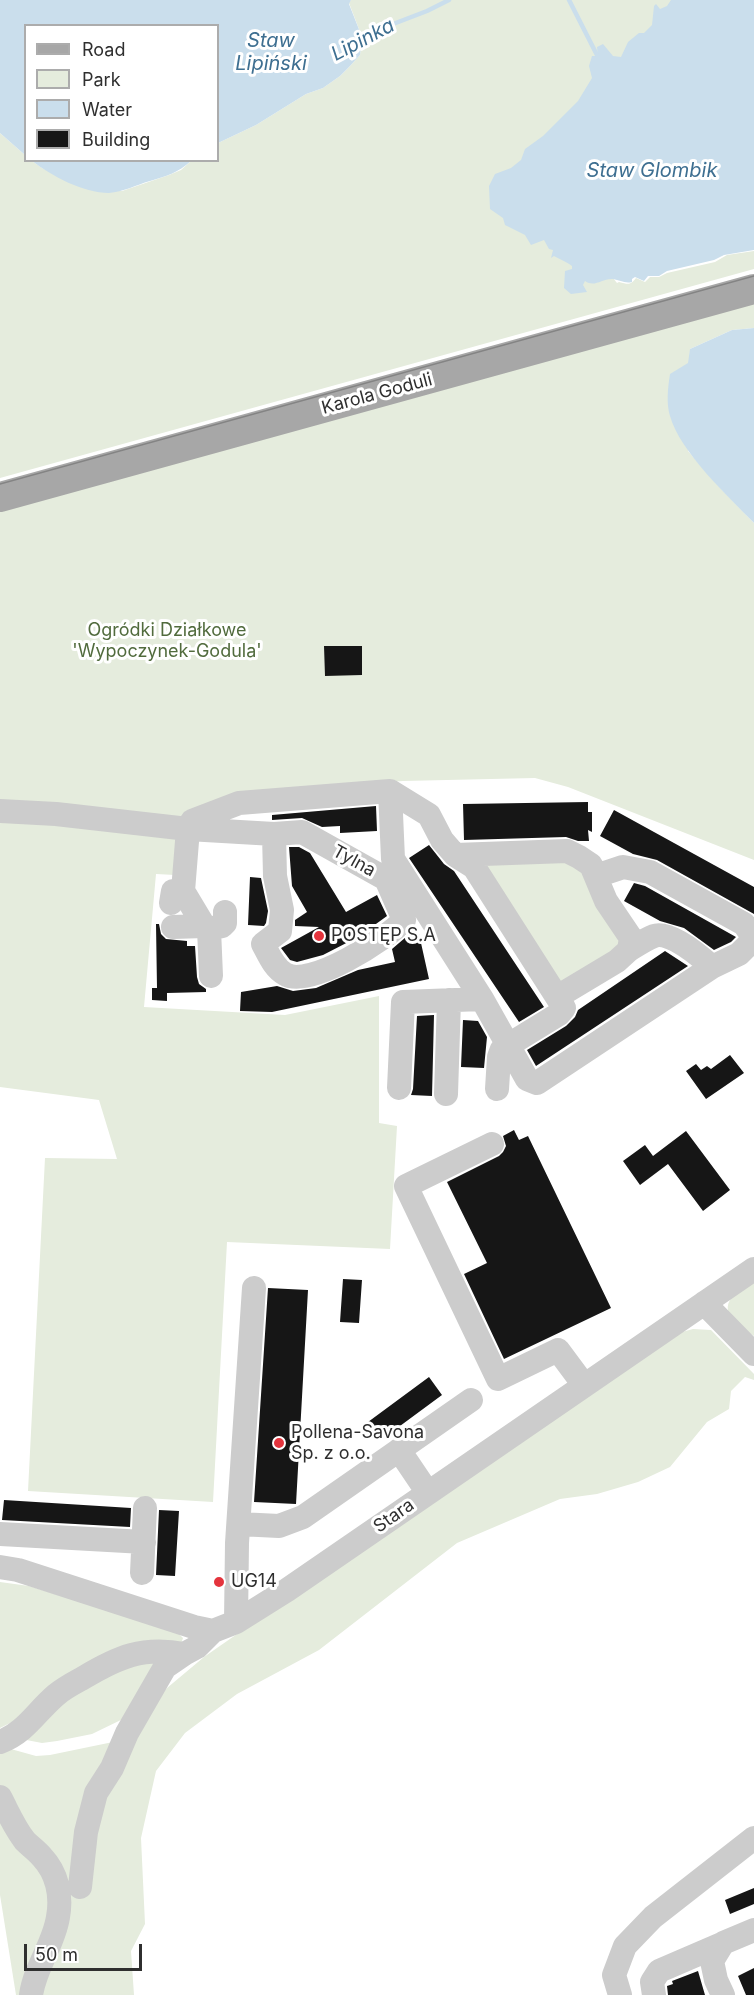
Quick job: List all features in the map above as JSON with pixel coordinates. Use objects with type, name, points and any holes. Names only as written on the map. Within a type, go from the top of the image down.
[{"type":"main road","name":"Karola Goduli","points":[[0,497],[754,289]]},
{"type":"street","points":[[390,791],[393,859],[482,999],[527,1079],[537,1083],[712,967],[739,954],[754,938],[744,924],[650,872],[623,867],[596,876]]},
{"type":"street","points":[[176,907],[188,829],[192,821],[239,803],[390,791],[429,815],[442,840],[455,855],[474,867],[564,1008],[560,1014],[502,1049],[499,1057],[497,1089]]},
{"type":"street","name":"Tylna","points":[[0,811],[56,814],[188,829],[274,834],[302,832],[386,879],[404,920],[397,928],[348,960],[306,976],[287,976],[276,968],[263,944],[280,931],[282,910],[275,876],[274,834]]},
{"type":"street","points":[[455,855],[567,851],[591,865],[609,905],[631,939],[629,950]]},
{"type":"street","points":[[609,905],[681,943],[712,967]]},
{"type":"street","points":[[176,907],[213,922]]},
{"type":"street","points":[[176,907],[213,922]]},
{"type":"street","points":[[211,976],[213,922]]},
{"type":"street","points":[[557,997],[617,961],[629,950],[661,934]]},
{"type":"street","points":[[399,1088],[403,1002],[482,999]]},
{"type":"street","points":[[446,1095],[449,1000]]},
{"type":"street","points":[[492,1144],[406,1186],[498,1379],[558,1350],[584,1385]]},
{"type":"street","name":"Stara","points":[[213,1630],[236,1622],[287,1590],[754,1269]]},
{"type":"street","points":[[236,1622],[239,1524],[254,1288]]},
{"type":"street","points":[[704,1303],[754,1354]]},
{"type":"street","points":[[239,1524],[279,1526],[303,1517],[471,1400]]},
{"type":"street","points":[[399,1450],[428,1493]]},
{"type":"street","points":[[142,1573],[145,1508]]},
{"type":"street","points":[[144,1542],[11,1534],[9,1569],[194,1627],[213,1630]]},
{"type":"street","points":[[80,1887],[86,1832],[96,1793],[111,1768],[127,1732],[165,1667],[196,1647],[213,1630]]},
{"type":"street","points":[[0,1742],[23,1730],[57,1693],[117,1659],[136,1652],[166,1651],[183,1654]]},
{"type":"street","points":[[0,1797],[13,1823],[26,1841],[50,1866],[57,1881],[58,1917],[53,1935],[33,1980],[31,1995]]},
{"type":"street","points":[[620,1995],[614,1975],[625,1946],[653,1917],[754,1839]]},
{"type":"street","points":[[654,1995],[652,1982],[659,1971],[754,1930]]},
{"type":"street","points":[[723,1995],[716,1980],[712,1961],[724,1943]]},
{"type":"green space","points":[[351,0],[708,0],[533,179],[617,283],[627,284],[636,278],[645,282],[650,277],[659,277],[715,262],[727,255],[754,251],[754,269],[0,478],[0,133],[24,154],[24,162],[33,162],[88,189],[122,191],[181,170],[190,162],[219,162],[219,143],[256,125],[306,94],[323,88],[340,76],[360,55],[362,37],[349,3]]},
{"type":"green space","name":"Ogródki Działkowe 'Wypoczynek-Godula'","points":[[754,303],[754,328],[732,330],[690,349],[688,451],[754,523],[754,860],[568,787],[535,778],[403,781],[286,790],[196,818],[0,800],[0,511]]},
{"type":"green space","points":[[0,816],[177,833],[175,875],[156,874],[144,1007],[285,1015],[379,996],[379,1123],[397,1126],[390,1249],[227,1242],[213,1502],[28,1491],[45,1158],[117,1159],[99,1100],[0,1087]]},
{"type":"green space","points":[[545,857],[580,866],[620,937],[619,947],[560,982],[484,869],[488,860]]},
{"type":"green space","points":[[754,1278],[754,1336],[734,1320],[729,1314],[728,1307],[735,1294]]},
{"type":"green space","points":[[693,1329],[711,1330],[754,1374],[754,1380],[745,1377],[731,1391],[729,1409],[707,1422],[670,1467],[638,1482],[597,1494],[560,1499],[457,1543],[319,1650],[237,1694],[185,1733],[156,1771],[141,1838],[145,1924],[131,1951],[134,1995],[16,1995],[0,1895],[0,1746],[36,1756],[113,1742],[149,1710],[167,1688],[204,1657],[407,1516],[682,1332]]},
{"type":"green space","points":[[0,1582],[29,1586],[177,1632],[183,1638],[181,1644],[164,1647],[0,1728]]},
{"type":"green space","points":[[165,1658],[125,1718],[92,1734],[57,1741],[42,1743],[16,1738],[108,1669]]},
{"type":"water","name":"Staw Lipiński","points":[[0,0],[351,0],[349,4],[362,37],[360,55],[340,76],[323,88],[306,94],[256,125],[219,143],[219,24],[24,24],[24,154],[0,133]]},
{"type":"water","name":"Staw Glombik","points":[[671,0],[754,0],[754,250],[724,255],[714,260],[667,271],[659,276],[648,276],[644,281],[635,277],[632,282],[609,279],[592,284],[585,281],[583,285],[587,292],[571,294],[564,288],[565,271],[572,269],[572,266],[554,256],[551,258],[553,250],[549,249],[544,240],[531,245],[525,235],[505,225],[503,218],[490,209],[489,186],[495,174],[511,168],[521,160],[525,149],[543,136],[578,101],[592,78],[589,66],[592,56],[598,56],[597,47],[603,44],[613,56],[621,57],[628,42],[639,33],[644,33],[652,25],[654,6],[656,4],[660,9],[667,6]]},
{"type":"water","points":[[34,162],[190,162],[167,176],[109,193],[78,187]]},
{"type":"water","points":[[754,328],[754,523],[706,473],[684,444],[670,416],[668,390],[670,374],[688,363],[690,349],[732,330]]},
{"type":"building","points":[[324,646],[362,646],[362,675],[325,676]]},
{"type":"building","points":[[588,802],[588,812],[592,812],[592,832],[588,830],[589,841],[578,841],[566,837],[464,840],[463,804]]},
{"type":"building","points":[[376,806],[377,831],[340,833],[340,826],[322,827],[302,818],[272,820],[272,815]]},
{"type":"building","points":[[614,810],[754,887],[754,914],[657,860],[633,854],[600,836]]},
{"type":"building","points":[[429,845],[444,864],[454,871],[544,1007],[519,1022],[409,858]]},
{"type":"building","points":[[289,847],[299,847],[310,853],[346,912],[377,895],[387,916],[358,937],[323,955],[297,962],[290,960],[281,948],[319,927],[295,926],[295,920],[307,912],[292,886]]},
{"type":"building","points":[[250,877],[261,878],[268,911],[264,926],[248,925]]},
{"type":"building","points":[[634,883],[645,886],[736,937],[714,950],[684,928],[660,921],[624,901]]},
{"type":"building","points":[[156,924],[159,924],[161,934],[166,939],[187,941],[187,946],[195,946],[197,977],[199,984],[206,989],[206,992],[167,993],[167,1001],[152,1000],[152,988],[157,988]]},
{"type":"building","points":[[419,934],[429,979],[272,1012],[240,1011],[241,992],[277,986],[293,991],[316,988],[358,970],[395,962],[392,949],[406,937]]},
{"type":"building","points":[[665,951],[688,966],[536,1066],[527,1050],[566,1026],[578,1010]]},
{"type":"building","points":[[434,1015],[432,1096],[411,1095],[417,1016]]},
{"type":"building","points":[[463,1020],[478,1021],[487,1037],[484,1068],[461,1067]]},
{"type":"building","points":[[730,1055],[744,1073],[706,1099],[686,1071],[696,1064],[701,1070],[707,1066],[711,1069]]},
{"type":"building","points":[[514,1130],[519,1140],[528,1136],[611,1308],[504,1359],[464,1274],[487,1263],[447,1182],[499,1156],[506,1146],[503,1136]]},
{"type":"building","points":[[686,1131],[730,1190],[703,1211],[668,1164],[640,1185],[623,1161],[645,1145],[653,1156]]},
{"type":"building","points":[[343,1279],[362,1280],[359,1323],[340,1322]]},
{"type":"building","points":[[268,1288],[308,1290],[296,1504],[254,1502]]},
{"type":"building","points":[[429,1377],[442,1395],[381,1440],[368,1422]]},
{"type":"building","points":[[4,1500],[131,1508],[130,1527],[2,1520]]},
{"type":"building","points":[[159,1510],[179,1511],[175,1576],[156,1575]]},
{"type":"building","points":[[754,1888],[754,1904],[730,1914],[725,1900]]},
{"type":"building","points":[[754,1968],[754,1995],[746,1995],[738,1976]]},
{"type":"building","points":[[698,1971],[705,1995],[668,1995],[667,1986],[673,1984],[672,1981]]},
{"type":"waterway","name":"Lipinka","points":[[358,40],[367,34],[449,0]]},
{"type":"waterway","name":"Lipinka","points":[[569,0],[597,55]]},
{"type":"tram line","points":[[0,484],[754,276]]},
{"type":"place","name":"POSTĘP S.A","points":[[319,936]]},
{"type":"place","name":"Pollena-Savona Sp. z o.o.","points":[[279,1443]]},
{"type":"place","name":"UG14","points":[[219,1582]]}]
